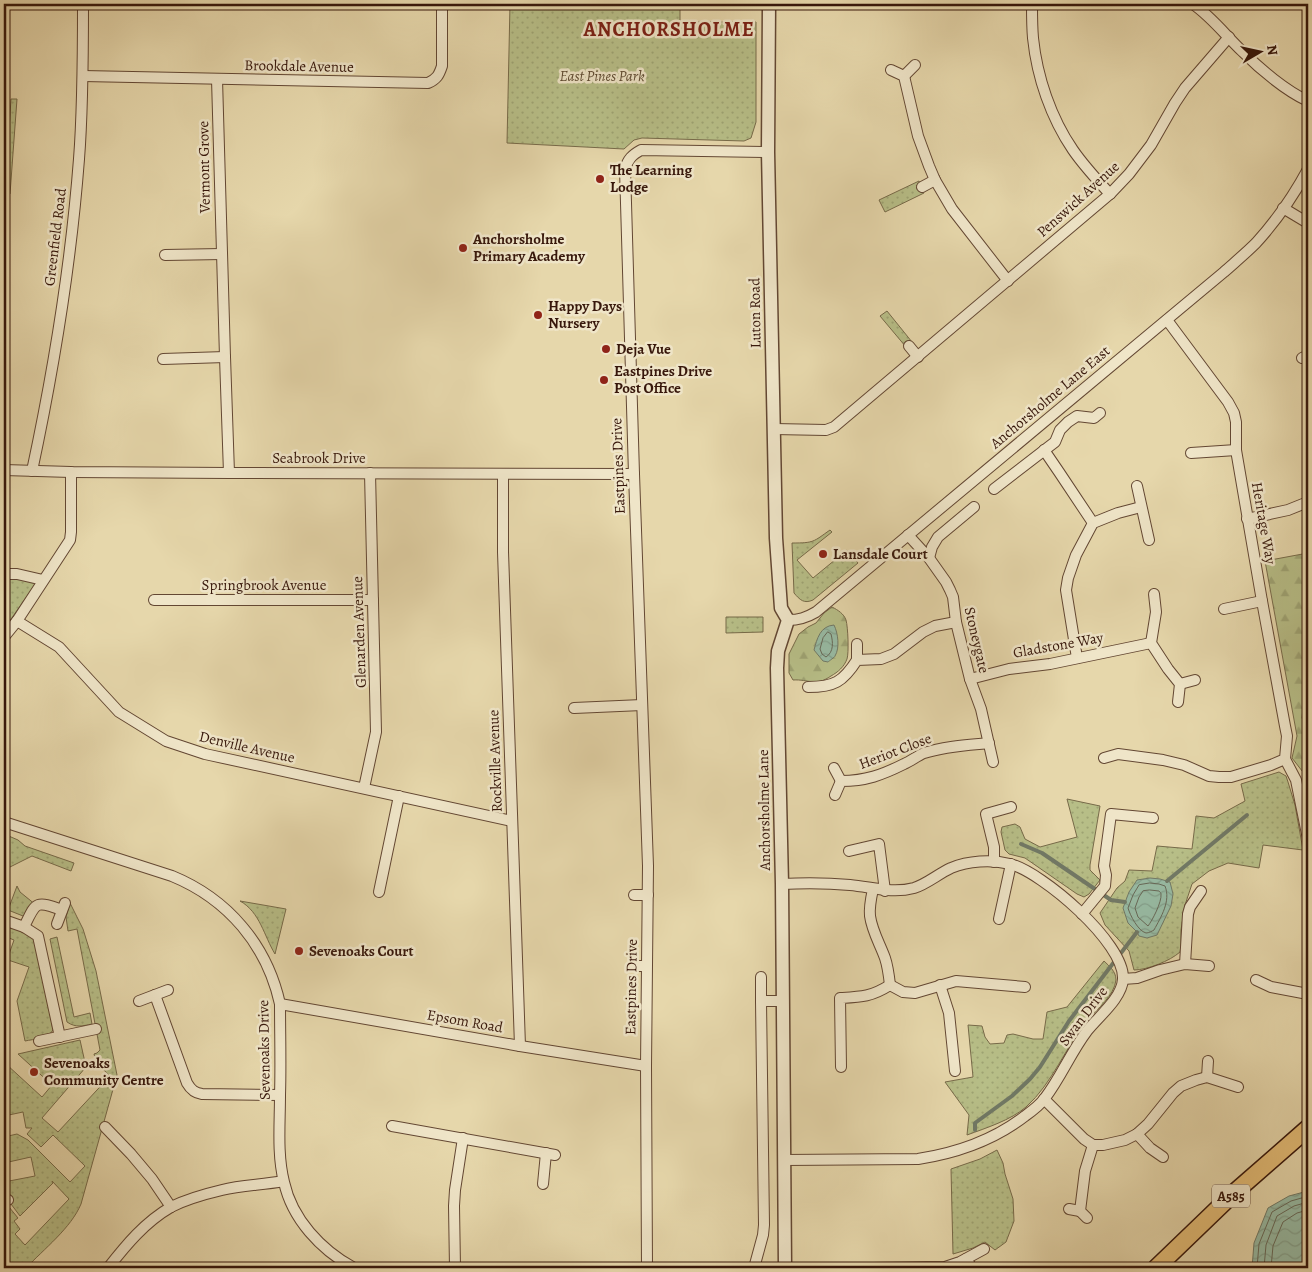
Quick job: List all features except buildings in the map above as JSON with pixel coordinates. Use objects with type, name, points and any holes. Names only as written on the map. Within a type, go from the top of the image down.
[{"type":"highway","name":"A585","points":[[1156,1268],[1235,1192],[1308,1128]]},
{"type":"street","name":"Greenfield Road","points":[[32,471],[52,376],[66,277],[79,159],[83,76],[83,4]]},
{"type":"street","name":"Brookdale Avenue","points":[[83,76],[428,83],[440,74],[442,66],[442,4]]},
{"type":"street","name":"Luton Road","points":[[769,4],[768,152],[776,544],[781,608],[788,620]]},
{"type":"street","points":[[1032,4],[1033,38],[1036,56],[1041,79],[1051,107],[1072,149],[1110,194]]},
{"type":"street","points":[[1193,4],[1208,16],[1263,70],[1308,101]]},
{"type":"street","name":"Penswick Avenue","points":[[774,429],[826,430],[834,428],[1110,194],[1151,145],[1185,88],[1229,37]]},
{"type":"street","points":[[904,76],[915,65]]},
{"type":"street","points":[[891,70],[904,76]]},
{"type":"street","points":[[904,76],[918,136],[936,180],[952,208],[1008,281]]},
{"type":"street","name":"Vermont Grove","points":[[217,79],[229,473]]},
{"type":"street","name":"Eastpines Drive","points":[[647,1268],[646,966],[648,866],[634,474],[626,169],[631,156],[641,150],[649,149],[768,152]]},
{"type":"street","name":"Anchorsholme Lane East","points":[[788,620],[807,618],[816,612],[1224,272],[1256,243],[1284,208],[1308,169]]},
{"type":"street","points":[[922,187],[936,180]]},
{"type":"street","points":[[1284,208],[1308,223]]},
{"type":"street","points":[[165,255],[222,254]]},
{"type":"street","name":"Heritage Way","points":[[1167,320],[1234,412],[1236,450],[1286,726],[1285,759]]},
{"type":"street","points":[[909,346],[918,357]]},
{"type":"street","points":[[163,358],[225,357]]},
{"type":"street","points":[[994,489],[1054,442],[1060,430],[1073,418],[1080,416],[1094,418],[1100,413]]},
{"type":"street","points":[[1044,450],[1093,523]]},
{"type":"street","points":[[1191,453],[1236,450]]},
{"type":"street","name":"Seabrook Drive","points":[[4,470],[71,472],[634,474]]},
{"type":"street","points":[[4,638],[70,540],[71,472]]},
{"type":"street","name":"Glenarden Avenue","points":[[364,788],[376,732],[370,473]]},
{"type":"street","name":"Rockville Avenue","points":[[502,474],[520,1046]]},
{"type":"street","points":[[1137,486],[1149,540]]},
{"type":"street","points":[[1248,519],[1288,510],[1308,502]]},
{"type":"street","points":[[929,558],[938,537],[974,507]]},
{"type":"street","points":[[1077,658],[1066,590],[1076,556],[1093,523],[1118,513],[1142,507]]},
{"type":"street","name":"Stoneygate","points":[[908,535],[929,558],[946,582],[953,596],[956,622],[970,679],[981,709],[993,762]]},
{"type":"street","points":[[4,574],[17,574],[43,580]]},
{"type":"street","points":[[1154,594],[1156,612],[1151,643],[1180,684],[1178,702]]},
{"type":"street","name":"Springbrook Avenue","points":[[154,600],[373,600]]},
{"type":"street","points":[[1224,609],[1262,601]]},
{"type":"street","name":"Anchorsholme Lane","points":[[785,1268],[782,884],[777,668],[778,651],[788,620]]},
{"type":"street","name":"Denville Avenue","points":[[16,621],[59,647],[119,712],[166,741],[205,754],[512,822]]},
{"type":"street","points":[[857,660],[880,660],[894,654],[923,632],[935,626],[956,622]]},
{"type":"street","name":"Gladstone Way","points":[[970,679],[1009,669],[1050,664],[1151,643]]},
{"type":"street","points":[[808,687],[822,687],[835,683],[849,673],[857,660],[858,644]]},
{"type":"street","points":[[1180,684],[1195,680]]},
{"type":"street","points":[[574,708],[642,705]]},
{"type":"street","name":"Heriot Close","points":[[841,781],[858,781],[882,775],[922,754],[940,748],[989,743]]},
{"type":"street","points":[[1104,758],[1118,754],[1163,760],[1184,765],[1209,776],[1219,777],[1231,777],[1285,759],[1296,780],[1308,839]]},
{"type":"street","points":[[834,768],[841,781],[835,795]]},
{"type":"street","points":[[379,892],[399,796]]},
{"type":"street","points":[[994,862],[994,846],[986,814],[1011,807]]},
{"type":"street","points":[[1082,914],[1105,886],[1106,875],[1104,866],[1111,814],[1153,818]]},
{"type":"street","name":"Sevenoaks Drive","points":[[4,822],[172,876],[188,883],[204,892],[222,906],[234,917],[256,945],[270,973],[280,1004],[280,1154],[283,1181],[292,1204],[308,1230],[331,1253],[354,1268]]},
{"type":"street","points":[[848,851],[878,844],[885,890]]},
{"type":"street","name":"Swan Drive","points":[[782,884],[819,882],[873,889],[898,890],[914,888],[950,868],[960,865],[974,862],[1010,864],[1044,882],[1082,914],[1112,950],[1121,965],[1123,979],[1120,992],[1087,1031],[1063,1072],[1044,1099],[1013,1125],[994,1136],[977,1144],[939,1156],[898,1160],[784,1160]]},
{"type":"street","points":[[999,919],[1010,864]]},
{"type":"street","points":[[873,889],[870,902],[870,916],[889,972],[890,985]]},
{"type":"street","points":[[1185,964],[1188,914],[1190,907],[1201,891]]},
{"type":"street","points":[[634,895],[648,895]]},
{"type":"street","points":[[24,926],[36,905],[63,906],[58,924]]},
{"type":"street","points":[[4,920],[24,926],[40,939],[60,1036]]},
{"type":"street","points":[[1123,979],[1137,978],[1185,964],[1209,966]]},
{"type":"street","points":[[632,966],[646,966]]},
{"type":"street","points":[[754,1268],[764,1225],[760,977]]},
{"type":"street","points":[[1256,980],[1271,987],[1308,994]]},
{"type":"street","points":[[890,985],[903,992],[915,993],[956,981],[1025,987]]},
{"type":"street","points":[[840,1067],[840,998],[864,997],[878,993],[890,985]]},
{"type":"street","points":[[940,985],[949,1013],[955,1070]]},
{"type":"street","points":[[139,1001],[168,990]]},
{"type":"street","points":[[155,995],[190,1089],[195,1093],[202,1094],[280,1095]]},
{"type":"street","points":[[761,1001],[783,1001]]},
{"type":"street","name":"Epsom Road","points":[[280,1004],[646,1066]]},
{"type":"street","points":[[39,1041],[96,1029]]},
{"type":"street","points":[[1207,1077],[1208,1061]]},
{"type":"street","points":[[1044,1099],[1084,1139],[1093,1145],[1103,1145],[1125,1140],[1137,1134],[1181,1086],[1207,1077],[1238,1087]]},
{"type":"street","points":[[392,1126],[550,1154],[544,1184]]},
{"type":"street","points":[[105,1127],[147,1172],[171,1208]]},
{"type":"street","points":[[1137,1134],[1150,1148],[1163,1157]]},
{"type":"street","points":[[455,1268],[454,1206],[463,1138]]},
{"type":"street","points":[[1079,1213],[1085,1172],[1093,1145]]},
{"type":"street","points":[[108,1268],[128,1243],[148,1224],[171,1208],[194,1198],[224,1190],[283,1181]]},
{"type":"street","points":[[873,1268],[945,1267],[966,1259],[984,1249]]},
{"type":"street","points":[[966,1259],[972,1268]]},
{"type":"green space","name":"East Pines Park","points":[[510,4],[680,4],[680,22],[756,22],[756,122],[751,138],[744,141],[642,138],[634,140],[624,149],[507,143]]},
{"type":"green space","points":[[11,99],[17,99],[10,194],[4,193],[4,130],[9,130]]},
{"type":"green space","points":[[919,181],[924,193],[885,212],[879,200]]},
{"type":"green space","points":[[887,311],[912,342],[906,347],[880,316]]},
{"type":"green space","points":[[830,530],[832,532],[797,560],[813,578],[847,550],[858,563],[813,600],[802,601],[794,593],[792,543],[813,541]]},
{"type":"green space","points":[[1308,553],[1308,659],[1302,718],[1308,728],[1308,790],[1306,776],[1292,758],[1297,736],[1265,561]]},
{"type":"green space","points":[[4,574],[39,579],[4,629]]},
{"type":"green space","points":[[832,607],[840,612],[846,620],[848,656],[846,662],[836,673],[821,681],[793,680],[789,673],[789,654],[799,634],[816,623]]},
{"type":"green space","points":[[726,617],[763,617],[763,632],[726,633]]},
{"type":"green space","points":[[1279,772],[1286,776],[1288,782],[1295,805],[1303,850],[1263,845],[1259,868],[1228,863],[1209,871],[1192,884],[1185,905],[1180,952],[1158,964],[1134,970],[1129,951],[1105,925],[1100,913],[1117,888],[1125,881],[1129,870],[1152,871],[1157,846],[1192,849],[1196,816],[1214,818],[1245,801],[1241,784]]},
{"type":"green space","points":[[1067,799],[1100,806],[1090,870],[1100,880],[1089,894],[1084,897],[1025,858],[1009,854],[1005,850],[1001,832],[1002,827],[1015,824],[1020,827],[1025,839],[1040,847],[1077,837]]},
{"type":"green space","points":[[4,834],[18,840],[25,846],[74,863],[71,871],[32,856],[4,870]]},
{"type":"green space","points":[[17,886],[20,892],[36,905],[28,918],[8,910]]},
{"type":"green space","points":[[240,901],[286,909],[275,954],[257,918]]},
{"type":"green space","points":[[70,903],[83,929],[96,971],[117,1075],[77,1213],[64,1230],[26,1268],[4,1268],[4,1247],[8,1244],[4,1239],[4,1209],[9,1207],[18,1218],[14,1221],[20,1229],[15,1234],[25,1245],[69,1199],[52,1181],[53,1183],[20,1216],[8,1200],[8,1193],[4,1193],[4,1182],[35,1176],[31,1157],[4,1163],[4,1137],[17,1134],[28,1140],[70,1182],[85,1166],[53,1135],[41,1147],[27,1134],[32,1128],[26,1128],[23,1112],[4,1116],[4,1066],[6,1064],[42,1097],[52,1085],[18,1054],[80,1040],[86,1067],[42,1118],[58,1132],[110,1076],[98,1064],[94,1054],[100,1050],[77,929],[68,931],[66,917]]},
{"type":"green space","points":[[4,925],[27,934],[37,945],[53,1030],[44,1037],[25,1041],[17,1001],[29,967],[8,960],[4,970],[4,959],[7,960],[14,940],[4,936]]},
{"type":"green space","points":[[57,937],[74,1017],[90,1013],[92,1024],[76,1026],[67,1022],[50,939]]},
{"type":"green space","points":[[1104,961],[1115,974],[1115,986],[1072,1042],[1044,1087],[1020,1112],[967,1135],[969,1115],[945,1082],[973,1077],[968,1025],[982,1026],[985,1037],[990,1044],[1004,1043],[1007,1035],[1013,1034],[1033,1039],[1043,1039],[1047,1012],[1067,1007]]},
{"type":"green space","points":[[997,1150],[1003,1163],[1013,1199],[1014,1221],[1006,1242],[995,1250],[985,1242],[953,1254],[951,1169],[980,1159]]},
{"type":"water","points":[[834,625],[838,640],[837,653],[828,662],[823,661],[814,650],[816,642],[822,630]]},
{"type":"water","points":[[1150,878],[1170,882],[1173,894],[1171,906],[1157,935],[1147,938],[1139,936],[1128,923],[1123,908],[1129,892],[1137,880]]},
{"type":"water","points":[[1308,1186],[1308,1268],[1252,1268],[1254,1243],[1268,1208],[1289,1196],[1304,1192]]},
{"type":"waterway","points":[[1167,881],[1247,815]]},
{"type":"waterway","points":[[1021,844],[1042,853],[1111,900],[1125,902]]},
{"type":"waterway","points":[[975,1130],[975,1123],[1012,1096],[1040,1067],[1069,1021],[1137,932]]},
{"type":"place","name":"The Learning Lodge","points":[[600,179]]},
{"type":"place","name":"Anchorsholme Primary Academy","points":[[463,248]]},
{"type":"place","name":"Happy Days Nursery","points":[[538,315]]},
{"type":"place","name":"Deja Vue","points":[[606,349]]},
{"type":"place","name":"Eastpines Drive Post Office","points":[[604,380]]},
{"type":"place","name":"Lansdale Court","points":[[823,554]]},
{"type":"place","name":"Sevenoaks Court","points":[[299,951]]},
{"type":"place","name":"Sevenoaks Community Centre","points":[[34,1072]]},
{"type":"district","name":"ANCHORSHOLME","points":[[669,29]]}]
